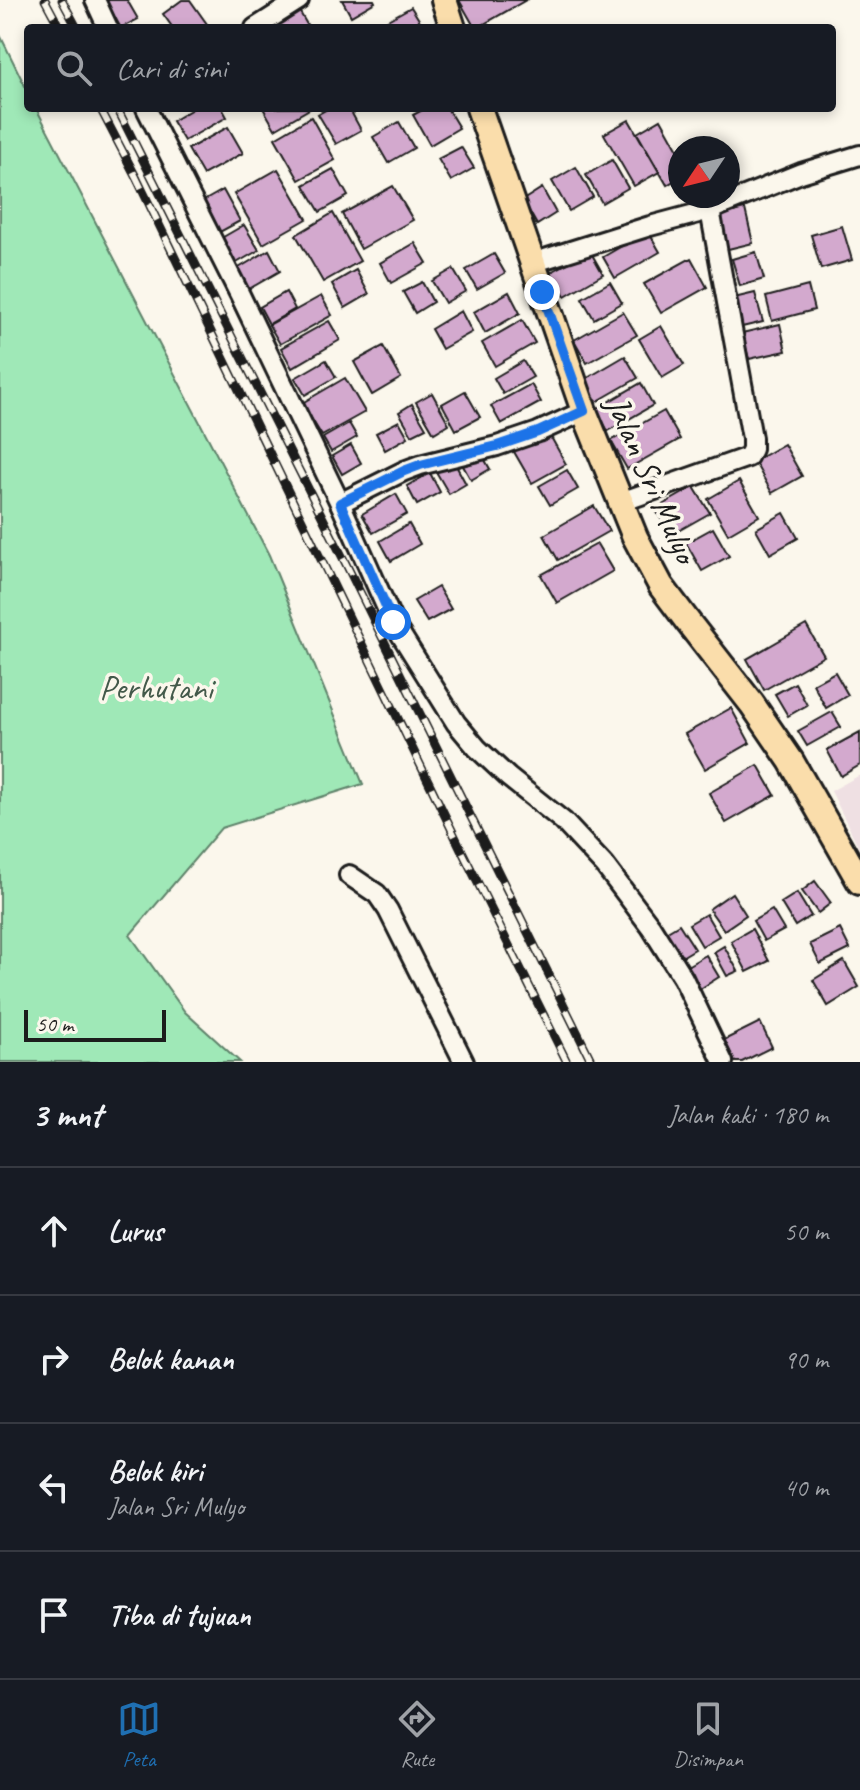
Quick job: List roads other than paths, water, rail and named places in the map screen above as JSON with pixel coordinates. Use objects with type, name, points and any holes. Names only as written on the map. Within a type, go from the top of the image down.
[{"type":"main road","points":[[444,0],[452,24]]},
{"type":"main road","name":"Jalan Sri Mulyo","points":[[480,112],[584,411],[635,537],[661,586],[760,715],[791,761],[860,882]]},
{"type":"street","points":[[95,0],[106,24]]},
{"type":"street","points":[[261,24],[299,0]]},
{"type":"street","points":[[148,112],[340,503],[393,622],[456,723],[477,748],[563,821],[605,866],[651,927],[683,978],[723,1062]]},
{"type":"street","points":[[532,263],[710,210],[801,173],[860,155]]},
{"type":"street","points":[[621,502],[748,457],[752,449],[710,210]]},
{"type":"street","points":[[340,503],[404,471],[497,446],[584,411]]},
{"type":"street","points":[[349,875],[377,894],[388,910],[464,1062]]},
{"type":"railway","points":[[45,0],[58,24]]},
{"type":"railway","points":[[62,0],[75,24]]},
{"type":"railway","points":[[102,112],[567,1062]]},
{"type":"railway","points":[[119,112],[592,1062]]},
{"type":"park label","name":"Perhutani","points":[[156,687]]}]
